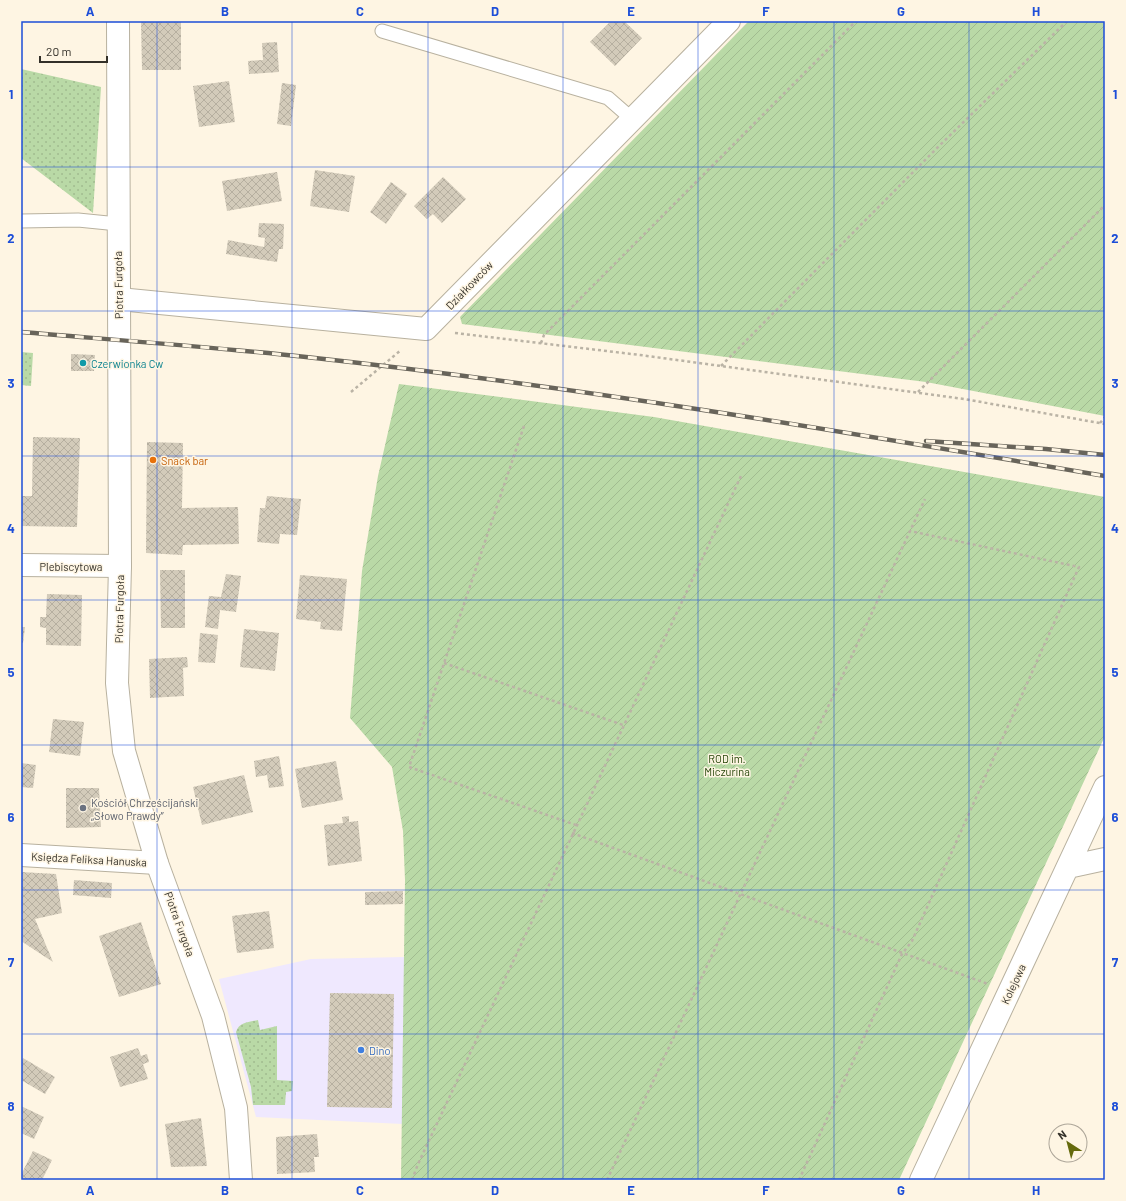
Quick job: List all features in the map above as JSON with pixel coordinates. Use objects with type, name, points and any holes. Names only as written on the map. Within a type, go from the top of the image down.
[{"type":"street","name":"Piotra Furgoła","points":[[118,21],[120,566],[117,683],[124,751],[157,863],[213,1016],[236,1108],[241,1180]]},
{"type":"street","name":"Działkowców","points":[[426,329],[729,21]]},
{"type":"street","points":[[119,299],[426,329]]},
{"type":"street","name":"Plebiscytowa","points":[[21,565],[120,566]]},
{"type":"street","name":"Kolejowa","points":[[921,1180],[1105,787]]},
{"type":"street","name":"Księdza Feliksa Hanuska","points":[[21,855],[157,863]]},
{"type":"street","points":[[1068,867],[1105,859]]},
{"type":"lane","points":[[382,31],[608,98],[632,119]]},
{"type":"lane","points":[[21,221],[78,220],[118,224]]},
{"type":"path","points":[[540,343],[544,335],[856,21]]},
{"type":"path","points":[[722,366],[937,148],[1067,21]]},
{"type":"path","points":[[917,393],[1105,205]]},
{"type":"path","points":[[351,392],[426,329],[722,366],[964,399],[1105,424]]},
{"type":"path","points":[[1100,423],[1105,417]]},
{"type":"path","points":[[524,426],[409,767],[576,825]]},
{"type":"path","points":[[412,1180],[418,1164],[572,833],[741,476]]},
{"type":"path","points":[[607,1180],[742,895],[925,499]]},
{"type":"path","points":[[799,1180],[902,954],[912,941],[1079,567],[910,531]]},
{"type":"path","points":[[444,663],[623,726]]},
{"type":"path","points":[[572,833],[1009,992]]},
{"type":"shaded area","points":[[405,957],[403,1124],[256,1117],[219,979],[311,959]]},
{"type":"green space","points":[[749,21],[1105,21],[1105,416],[926,382],[462,324],[460,317]]},
{"type":"green space","points":[[21,69],[101,87],[93,213],[21,158]]},
{"type":"green space","points":[[21,352],[33,353],[31,386],[21,385]]},
{"type":"green space","name":"ROD im. Miczurina","points":[[399,384],[654,417],[1105,497],[1105,736],[899,1180],[401,1180],[405,880],[403,831],[392,767],[350,718],[362,571],[378,476]]},
{"type":"green space","points":[[258,1020],[260,1030],[277,1026],[277,1080],[293,1081],[292,1091],[286,1092],[285,1105],[253,1105],[251,1087],[236,1032],[242,1024]]},
{"type":"building","points":[[141,21],[181,21],[181,70],[142,70]]},
{"type":"building","points":[[611,21],[624,21],[642,38],[615,66],[590,42]]},
{"type":"building","points":[[277,42],[279,72],[249,74],[248,61],[263,60],[262,43]]},
{"type":"building","points":[[229,81],[235,122],[199,127],[193,86]]},
{"type":"building","points":[[282,83],[296,85],[291,126],[277,124]]},
{"type":"building","points":[[315,170],[355,176],[349,212],[310,206]]},
{"type":"building","points":[[277,172],[282,201],[227,211],[222,181]]},
{"type":"building","points":[[443,177],[466,199],[442,223],[433,214],[427,219],[414,206]]},
{"type":"building","points":[[391,182],[407,194],[386,224],[370,212]]},
{"type":"building","points":[[259,223],[284,224],[283,249],[279,249],[277,262],[226,254],[228,240],[264,247],[265,238],[258,237]]},
{"type":"building","name":"Czerwionka Cw","points":[[71,354],[95,355],[94,371],[71,371]]},
{"type":"building","points":[[33,437],[80,438],[77,527],[21,526],[22,496],[32,496]]},
{"type":"building","points":[[147,442],[183,443],[182,508],[238,507],[239,544],[183,545],[182,555],[146,553]]},
{"type":"building","points":[[267,496],[301,499],[297,535],[280,534],[279,544],[257,542],[260,508],[265,508]]},
{"type":"building","points":[[160,570],[185,570],[185,628],[161,628]]},
{"type":"building","points":[[226,574],[241,576],[236,612],[220,610],[218,629],[205,627],[209,596],[221,597]]},
{"type":"building","points":[[300,575],[347,579],[342,631],[320,629],[321,622],[296,619]]},
{"type":"building","points":[[47,594],[82,595],[81,646],[46,645],[46,628],[40,627],[40,617],[46,617]]},
{"type":"building","points":[[21,627],[25,627],[23,643],[21,643]]},
{"type":"building","points":[[244,629],[279,633],[275,671],[240,667]]},
{"type":"building","points":[[200,633],[218,635],[215,663],[198,662]]},
{"type":"building","points":[[187,657],[188,667],[183,668],[184,696],[150,698],[149,659]]},
{"type":"building","points":[[53,719],[84,722],[80,756],[49,752]]},
{"type":"building","points":[[279,756],[284,786],[269,788],[267,775],[256,777],[254,761]]},
{"type":"building","points":[[336,761],[343,800],[302,808],[295,769]]},
{"type":"building","points":[[21,763],[36,765],[33,788],[21,787]]},
{"type":"building","points":[[244,775],[253,812],[202,825],[193,787]]},
{"type":"building","name":"Kościół Chrześcijański „Słowo Prawdy”","points":[[66,788],[99,788],[101,827],[66,828]]},
{"type":"building","points":[[349,816],[349,822],[358,821],[362,861],[328,866],[324,825],[343,823],[342,817]]},
{"type":"building","points":[[21,872],[56,874],[62,913],[35,919],[53,962],[21,941]]},
{"type":"building","points":[[74,880],[112,883],[111,898],[73,895]]},
{"type":"building","points":[[403,891],[403,904],[365,905],[365,892]]},
{"type":"building","points":[[269,911],[274,948],[237,953],[232,916]]},
{"type":"building","points":[[141,922],[161,984],[119,997],[99,936]]},
{"type":"building","name":"Dino","points":[[330,993],[394,994],[392,1108],[327,1107]]},
{"type":"building","points":[[138,1048],[141,1056],[147,1054],[149,1062],[143,1064],[148,1079],[120,1087],[110,1057]]},
{"type":"building","points":[[23,1058],[55,1077],[45,1094],[21,1080],[21,1062]]},
{"type":"building","points":[[21,1106],[44,1117],[34,1139],[21,1133]]},
{"type":"building","points":[[201,1118],[207,1166],[171,1167],[165,1124]]},
{"type":"building","points":[[317,1134],[319,1157],[314,1157],[315,1172],[277,1174],[276,1137]]},
{"type":"building","points":[[33,1151],[52,1160],[42,1180],[22,1180],[21,1175]]},
{"type":"railway","points":[[21,332],[306,357],[506,382],[706,410],[1105,476]]},
{"type":"railway","points":[[926,441],[1046,449],[1105,455]]},
{"type":"place","name":"Czerwionka Cw","points":[[83,363]]},
{"type":"place","name":"Snack bar","points":[[153,460]]},
{"type":"place","name":"Kościół Chrześcijański „Słowo Prawdy”","points":[[83,808]]},
{"type":"place","name":"Dino","points":[[361,1050]]}]
